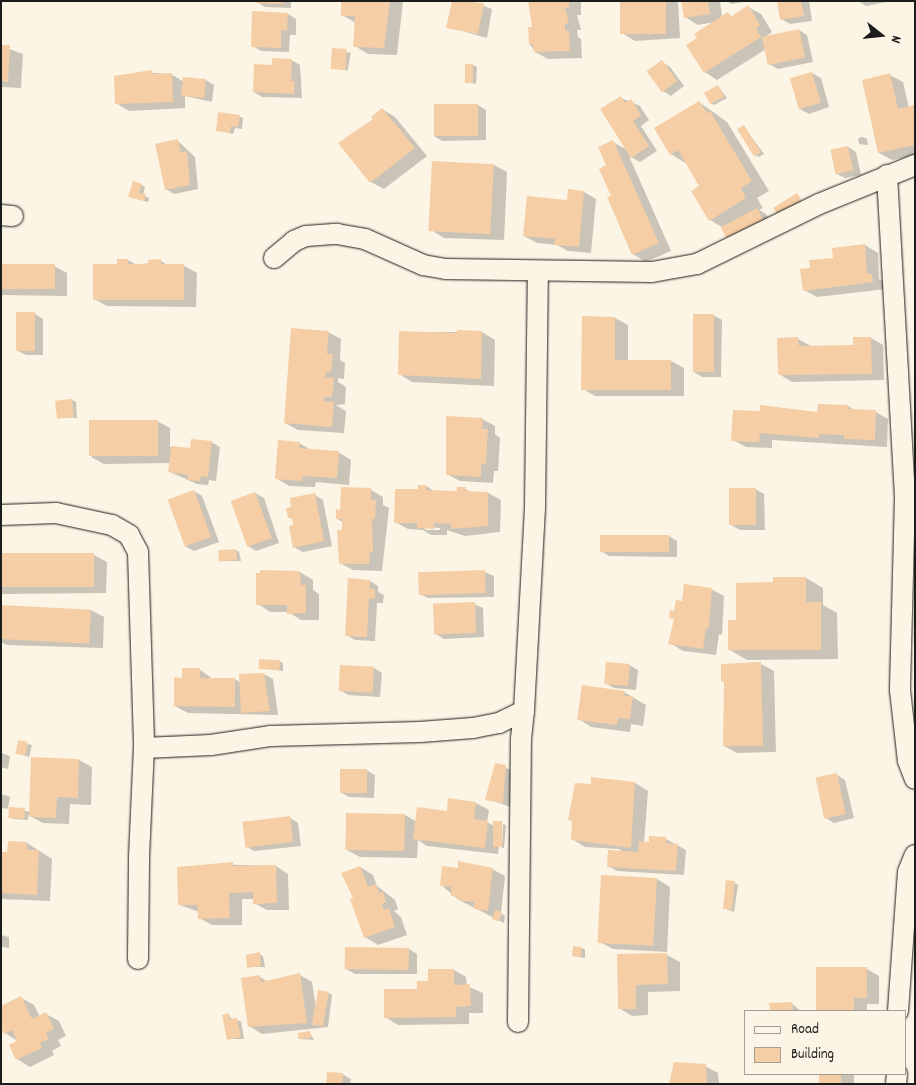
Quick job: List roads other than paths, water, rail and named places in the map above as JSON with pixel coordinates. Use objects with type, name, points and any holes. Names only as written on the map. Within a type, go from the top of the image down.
[{"type":"street","points":[[274,258],[294,241],[306,236],[337,234],[365,239],[423,265],[446,269],[652,272],[698,264],[819,204],[915,165]]},
{"type":"street","points":[[887,175],[905,497],[900,690],[908,761],[915,779]]},
{"type":"street","points":[[518,1022],[520,739],[524,711],[535,508],[538,271]]},
{"type":"street","points":[[1,515],[56,513],[112,525],[129,535],[138,552],[144,748],[138,857],[138,959]]},
{"type":"street","points":[[144,748],[211,746],[271,736],[464,728],[500,723],[524,711]]},
{"type":"street","points":[[898,1010],[908,872],[915,856]]}]
